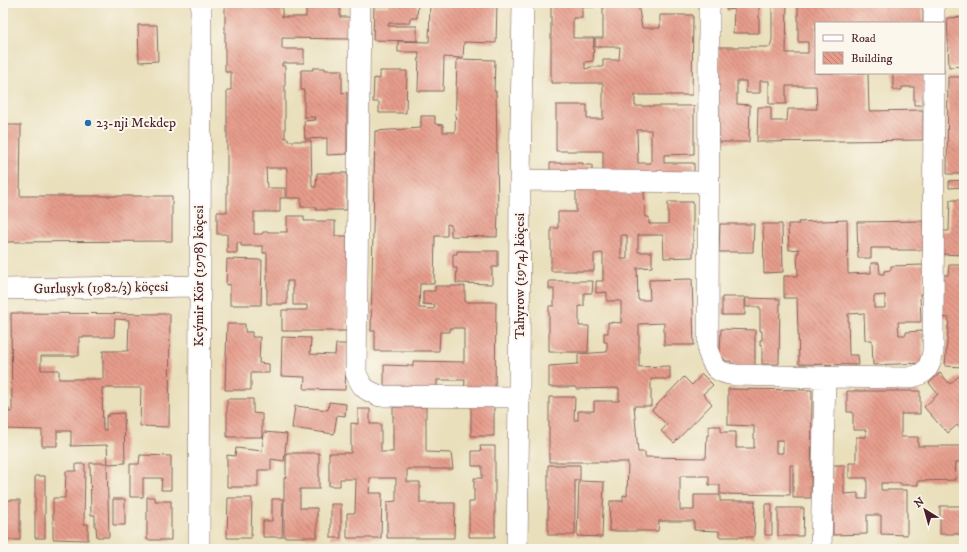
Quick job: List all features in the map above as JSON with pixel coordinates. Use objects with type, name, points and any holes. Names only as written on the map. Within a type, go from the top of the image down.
[{"type":"street","name":"Keýmir Kör (1978) köçesi","points":[[199,549],[201,3]]},
{"type":"street","points":[[360,3],[356,365],[356,373],[360,383],[368,391],[380,396],[519,397]]},
{"type":"street","name":"Tahyrow (1974) köçesi","points":[[517,549],[523,3]]},
{"type":"street","points":[[711,3],[709,6],[708,351],[711,362],[717,370],[725,374],[908,378],[925,372],[930,363],[933,352],[934,74]]},
{"type":"street","points":[[932,3],[934,9],[934,22]]},
{"type":"street","points":[[520,180],[708,182]]},
{"type":"street","name":"Gurluşyk (1982/3) köçesi","points":[[3,289],[199,286]]},
{"type":"street","points":[[821,549],[825,377]]},
{"type":"building","points":[[225,3],[282,3],[282,17],[306,17],[306,3],[340,3],[340,17],[350,17],[350,39],[282,38],[282,49],[304,49],[304,63],[282,63],[282,66],[285,66],[285,138],[288,138],[288,141],[311,141],[312,187],[316,187],[317,173],[347,173],[347,210],[316,210],[316,207],[301,207],[301,198],[287,198],[287,168],[266,168],[267,188],[285,188],[285,198],[280,198],[280,212],[254,212],[254,234],[262,234],[263,232],[287,232],[287,216],[304,216],[304,221],[335,221],[335,236],[347,236],[347,331],[282,331],[282,310],[307,310],[307,305],[293,305],[293,281],[287,281],[287,304],[267,304],[267,253],[263,253],[263,246],[241,246],[241,243],[237,243],[237,253],[227,253],[227,234],[217,234],[217,212],[227,212],[227,90],[231,90],[231,72],[225,72]]},
{"type":"building","points":[[389,3],[418,3],[417,18],[410,18],[410,23],[389,23],[388,26],[417,26],[417,41],[373,40],[374,6],[389,6]]},
{"type":"building","points":[[430,3],[497,3],[496,43],[464,42],[463,58],[444,57],[443,91],[418,91],[419,52],[398,52],[398,41],[429,42]]},
{"type":"building","points":[[551,3],[594,3],[595,7],[582,7],[582,18],[573,18],[573,38],[594,38],[593,61],[585,62],[585,69],[589,67],[603,67],[603,60],[619,60],[620,47],[595,47],[595,38],[603,38],[603,3],[638,3],[642,28],[660,28],[660,15],[693,15],[692,95],[635,95],[635,106],[694,106],[694,154],[664,155],[664,163],[694,163],[694,174],[603,174],[603,151],[556,151],[556,105],[587,105],[587,119],[603,119],[603,83],[551,83]],"holes":[[[637,130],[651,130],[651,163],[638,163]]]},
{"type":"building","points":[[726,3],[759,3],[759,33],[733,33],[734,9],[726,10]]},
{"type":"building","points":[[772,3],[787,3],[786,53],[808,53],[808,42],[798,42],[798,3],[918,3],[923,9],[923,22],[815,22],[815,74],[868,74],[869,111],[923,110],[923,140],[757,142],[758,107],[771,107],[771,121],[787,121],[788,109],[817,109],[816,86],[786,86],[786,104],[769,104],[769,81],[760,81],[760,93],[746,93],[746,81],[737,81],[737,104],[750,105],[749,142],[719,142],[719,47],[770,47],[772,40]]},
{"type":"building","points":[[949,3],[964,3],[964,5],[949,6]]},
{"type":"building","points":[[964,17],[964,66],[949,67],[947,18]]},
{"type":"building","points":[[138,25],[157,25],[158,61],[139,62]]},
{"type":"building","points":[[457,59],[495,60],[494,91],[496,91],[497,237],[451,236],[451,225],[447,224],[447,236],[435,236],[434,284],[420,284],[419,308],[434,309],[435,305],[423,304],[423,291],[435,291],[435,286],[465,286],[465,302],[496,302],[495,393],[464,393],[465,380],[437,380],[437,393],[384,392],[384,365],[413,366],[413,361],[464,362],[464,328],[450,328],[450,332],[440,332],[439,351],[375,351],[375,331],[371,331],[375,131],[421,128],[421,116],[435,116],[435,124],[443,125],[443,132],[455,132]]},
{"type":"building","points":[[313,68],[342,70],[342,93],[347,92],[347,154],[327,155],[327,138],[305,139],[304,121],[315,120],[316,117],[304,117],[304,90],[301,90],[301,70],[313,70]]},
{"type":"building","points":[[380,71],[407,71],[406,113],[379,113],[379,102],[373,102],[374,78],[380,79]]},
{"type":"building","points":[[893,74],[924,74],[923,105],[914,105],[914,87],[902,87],[902,90],[893,90]]},
{"type":"building","points":[[948,77],[964,77],[964,174],[947,174]]},
{"type":"building","points":[[3,125],[21,125],[20,196],[172,196],[172,241],[3,242]]},
{"type":"building","points":[[550,163],[583,163],[583,165],[592,165],[592,175],[550,175]]},
{"type":"building","points":[[964,180],[964,187],[949,188],[949,181]]},
{"type":"building","points":[[644,189],[645,217],[649,217],[649,224],[668,224],[668,202],[693,202],[693,257],[664,258],[663,235],[638,235],[638,252],[652,252],[652,267],[637,268],[638,300],[650,300],[649,280],[692,279],[694,345],[664,345],[664,323],[639,324],[639,367],[670,366],[670,379],[651,379],[651,406],[634,406],[638,452],[645,452],[645,457],[706,458],[709,426],[721,426],[721,432],[736,432],[736,448],[754,448],[754,426],[728,425],[728,389],[812,390],[811,498],[793,498],[793,465],[790,465],[790,495],[720,494],[720,485],[709,485],[709,476],[680,476],[680,510],[694,510],[694,495],[720,495],[720,501],[755,501],[754,537],[719,537],[719,531],[694,530],[694,521],[659,521],[658,531],[609,531],[610,501],[623,501],[623,495],[627,496],[628,462],[549,462],[549,397],[575,397],[574,420],[578,420],[578,411],[594,411],[594,401],[619,401],[619,388],[576,389],[576,387],[549,387],[549,366],[578,364],[578,354],[607,352],[607,342],[604,342],[604,333],[608,333],[608,322],[621,323],[621,301],[607,301],[607,292],[596,293],[596,281],[603,281],[603,253],[594,254],[594,271],[551,271],[551,228],[558,228],[558,212],[576,212],[576,190]],"holes":[[[621,235],[627,235],[627,259],[621,259]],[[776,440],[783,440],[783,453],[776,453]]]},
{"type":"building","points":[[950,200],[964,200],[964,255],[940,254],[940,231],[949,231]]},
{"type":"building","points":[[847,220],[848,274],[871,273],[871,263],[879,263],[880,274],[884,274],[884,271],[891,270],[891,266],[923,265],[924,294],[920,294],[921,322],[898,322],[899,335],[906,335],[906,332],[922,331],[923,363],[873,365],[872,340],[865,340],[864,313],[848,314],[849,355],[858,355],[859,365],[799,364],[797,298],[784,298],[784,276],[798,276],[797,253],[799,253],[799,249],[789,250],[788,224],[799,224],[798,222]],"holes":[[[885,295],[885,308],[874,308],[874,296]]]},
{"type":"building","points":[[923,221],[924,250],[891,250],[890,248],[871,248],[871,258],[858,258],[857,222]]},
{"type":"building","points":[[720,224],[754,224],[753,252],[719,252]]},
{"type":"building","points":[[763,224],[782,224],[783,272],[764,273]]},
{"type":"building","points":[[457,251],[498,251],[498,267],[492,267],[492,284],[456,283],[457,268],[453,268],[453,254],[457,254]]},
{"type":"building","points":[[227,259],[262,260],[261,305],[230,305],[230,284],[226,285]]},
{"type":"building","points":[[961,261],[964,262],[964,367],[945,366],[949,318],[940,317],[942,275],[948,275],[949,265],[961,265]]},
{"type":"building","points":[[549,281],[593,281],[592,293],[584,293],[584,306],[579,306],[579,326],[589,326],[588,352],[549,352],[549,306],[554,306],[554,289],[549,289]]},
{"type":"building","points":[[722,297],[745,297],[745,315],[722,315]]},
{"type":"building","points":[[746,298],[780,299],[779,364],[762,364],[762,345],[760,345],[760,340],[762,340],[762,331],[760,331],[760,307],[746,307]]},
{"type":"building","points":[[11,313],[170,314],[169,427],[140,426],[141,388],[102,388],[103,430],[106,430],[106,416],[109,416],[109,414],[124,413],[125,463],[108,464],[107,445],[71,446],[71,431],[57,431],[57,446],[42,446],[42,430],[3,429],[3,408],[9,409],[9,412],[12,412]],"holes":[[[115,319],[129,320],[128,351],[103,351],[103,379],[59,379],[59,370],[41,370],[41,356],[79,356],[79,337],[114,337]]]},
{"type":"building","points":[[227,324],[245,324],[245,332],[252,332],[252,337],[260,337],[259,363],[269,364],[269,373],[251,373],[251,390],[225,390]]},
{"type":"building","points":[[721,329],[755,330],[755,366],[731,366],[731,361],[726,361],[720,355]]},
{"type":"building","points":[[282,337],[311,338],[310,354],[335,355],[336,344],[347,344],[345,390],[304,389],[305,377],[281,376]]},
{"type":"building","points":[[940,373],[950,384],[959,376],[964,382],[964,428],[961,430],[957,425],[948,433],[924,407],[938,394],[929,383]]},
{"type":"building","points":[[702,374],[713,385],[703,394],[712,404],[674,443],[661,431],[667,425],[652,410],[684,377],[692,385]]},
{"type":"building","points":[[847,391],[920,391],[920,414],[901,414],[901,437],[918,437],[918,446],[964,446],[964,484],[961,484],[961,462],[956,462],[955,480],[918,481],[918,485],[881,483],[881,490],[907,490],[907,535],[881,534],[881,515],[867,515],[867,534],[833,535],[833,465],[844,465],[844,494],[858,493],[858,499],[867,499],[867,478],[849,478],[849,463],[856,463],[856,437],[866,437],[866,430],[853,430],[853,412],[847,412]]},
{"type":"building","points":[[227,399],[253,399],[253,413],[262,414],[262,437],[227,437]]},
{"type":"building","points":[[329,402],[346,404],[345,416],[337,415],[334,434],[292,428],[295,406],[328,410]]},
{"type":"building","points":[[471,402],[494,402],[494,436],[471,436]]},
{"type":"building","points":[[393,407],[426,407],[426,452],[451,453],[453,469],[407,469],[407,482],[420,482],[420,503],[455,503],[454,538],[387,538],[387,502],[396,501],[396,478],[370,478],[369,493],[382,493],[381,538],[347,538],[347,513],[355,513],[356,479],[340,479],[340,486],[329,486],[329,453],[351,453],[351,423],[358,424],[358,409],[370,409],[370,424],[381,424],[381,452],[393,452]]},
{"type":"building","points":[[264,432],[287,434],[284,461],[271,459],[271,470],[258,470],[258,487],[227,487],[227,455],[235,456],[236,448],[262,451]]},
{"type":"building","points":[[480,446],[495,446],[495,537],[469,537],[469,502],[474,502],[474,478],[482,478],[482,466],[472,466],[472,451],[481,451]]},
{"type":"building","points":[[286,453],[319,453],[319,489],[300,489],[300,508],[317,508],[317,537],[284,537],[284,478],[286,477]]},
{"type":"building","points":[[140,455],[171,456],[171,490],[161,490],[162,478],[143,478],[143,497],[130,497],[130,464],[139,464]]},
{"type":"building","points":[[90,463],[107,463],[109,537],[97,537],[95,515],[91,515]]},
{"type":"building","points":[[76,464],[85,464],[84,524],[88,524],[88,540],[53,539],[53,498],[65,498],[66,471],[76,471]]},
{"type":"building","points":[[548,465],[580,465],[580,480],[575,480],[575,535],[548,535]]},
{"type":"building","points":[[35,476],[45,476],[45,538],[35,538]]},
{"type":"building","points":[[579,481],[604,482],[602,537],[577,536]]},
{"type":"building","points":[[147,497],[155,497],[155,501],[171,501],[171,540],[147,540]]},
{"type":"building","points":[[228,498],[252,498],[251,538],[227,538]]},
{"type":"building","points":[[113,499],[125,499],[125,525],[113,525]]},
{"type":"building","points":[[272,499],[283,499],[282,537],[263,537],[263,521],[272,521]]},
{"type":"building","points":[[3,500],[20,500],[20,540],[3,540]]},
{"type":"building","points":[[331,504],[341,504],[341,538],[331,538]]},
{"type":"building","points":[[765,504],[772,504],[772,535],[765,535]]},
{"type":"building","points":[[940,506],[963,506],[964,534],[940,534]]},
{"type":"building","points":[[778,508],[804,508],[803,536],[778,536]]},
{"type":"place","name":"23-nji Mekdep","points":[[88,123]]}]
